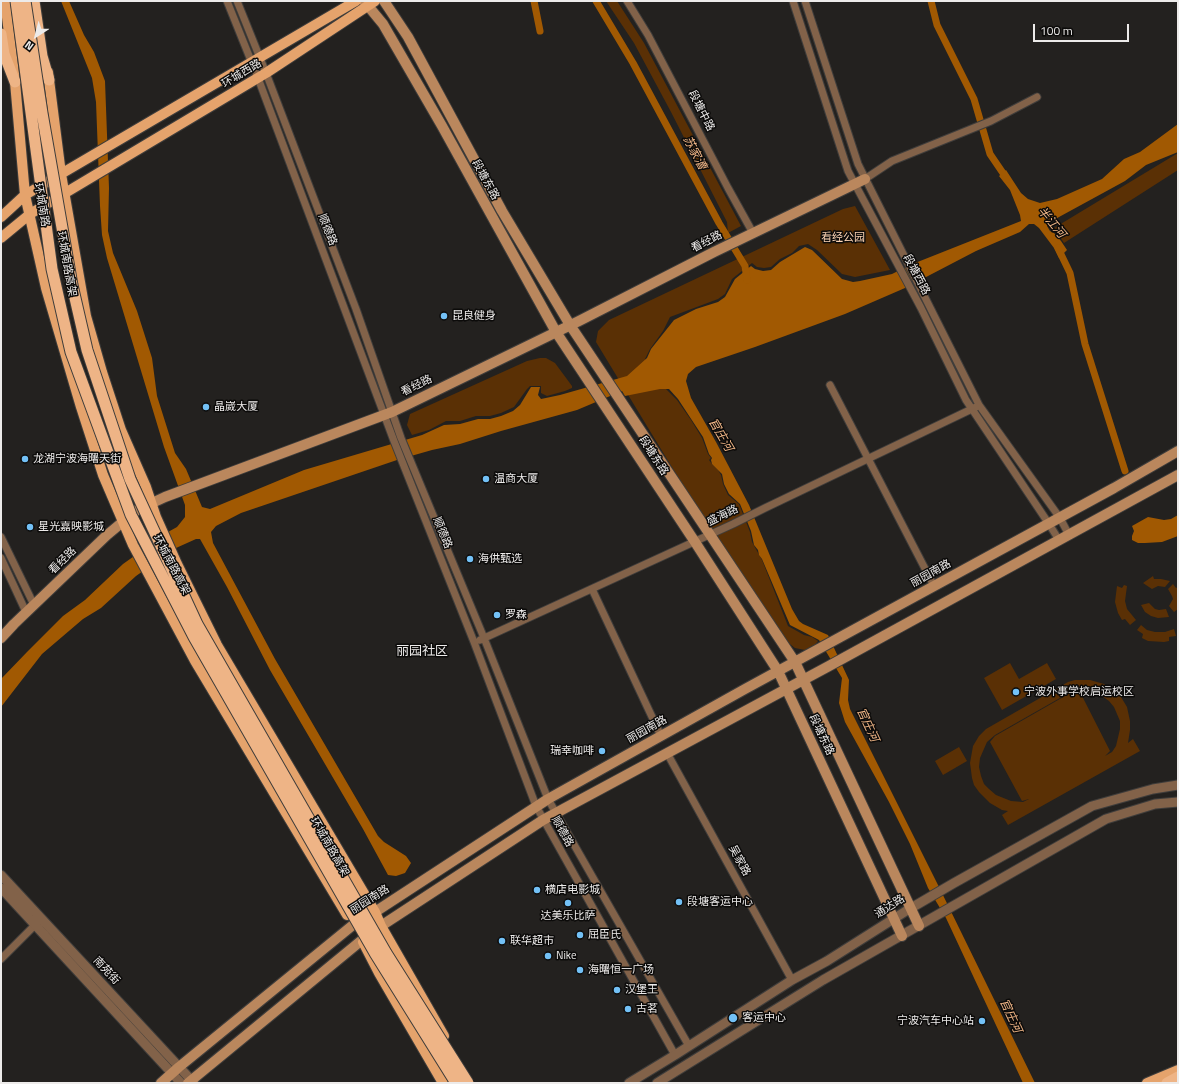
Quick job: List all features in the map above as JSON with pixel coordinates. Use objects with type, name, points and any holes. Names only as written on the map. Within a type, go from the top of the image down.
[{"type":"highway","name":"环城南路高架","points":[[16,1],[52,269],[71,352],[131,515],[194,637],[351,912],[456,1083]]},
{"type":"highway","name":"环城南路高架","points":[[25,1],[43,121],[77,307],[87,350],[130,479],[197,624],[386,953],[469,1083]]},
{"type":"highway","points":[[34,1],[42,56],[49,80]]},
{"type":"highway","points":[[1,34],[4,54],[15,82]]},
{"type":"main road","name":"环城南路","points":[[5,1],[26,194],[30,214],[46,288],[81,407],[103,475],[133,545],[195,660],[362,940],[379,973],[443,1083]]},
{"type":"main road","points":[[38,1],[61,174],[86,316],[121,430],[146,487],[156,517],[177,564],[218,645],[375,912],[381,926],[469,1083]]},
{"type":"main road","name":"环城西路","points":[[61,174],[356,1]]},
{"type":"main road","name":"段塘东路","points":[[384,1],[408,37],[502,211],[570,325],[796,662],[920,925]]},
{"type":"main road","name":"环城西路","points":[[65,193],[262,76],[369,3]]},
{"type":"main road","name":"段塘东路","points":[[369,3],[383,24],[442,126],[556,332],[695,542],[778,671],[902,936]]},
{"type":"main road","points":[[1,217],[26,194],[61,174]]},
{"type":"main road","name":"看经路","points":[[1,638],[107,535],[137,510],[184,490],[388,413],[556,332],[714,252],[865,179]]},
{"type":"main road","points":[[1,238],[30,214],[65,193]]},
{"type":"main road","name":"丽园南路","points":[[161,1083],[353,925],[536,806],[778,671],[1060,518],[1178,451]]},
{"type":"main road","points":[[191,1082],[362,940],[543,820],[804,680],[1178,475]]},
{"type":"main road","points":[[1147,1083],[1178,1070]]},
{"type":"street","name":"顺德路","points":[[227,1],[262,76],[398,439],[403,463],[474,642],[536,806],[674,1055]]},
{"type":"street","name":"顺德路","points":[[237,1],[256,61]]},
{"type":"street","name":"段塘中路","points":[[627,1],[648,35],[753,233]]},
{"type":"street","name":"段塘西路","points":[[793,1],[848,171],[911,290],[966,400],[1059,540]]},
{"type":"street","name":"段塘西路","points":[[805,1],[858,164],[865,179],[979,405],[1060,518],[1069,535]]},
{"type":"street","points":[[865,179],[892,161],[991,121],[1037,97]]},
{"type":"street","points":[[830,385],[934,586]]},
{"type":"street","name":"盛海路","points":[[474,642],[710,535],[972,410],[979,405]]},
{"type":"street","name":"顺德路","points":[[398,439],[411,461],[548,799],[689,1046]]},
{"type":"street","points":[[1,537],[30,609]]},
{"type":"street","points":[[1,558],[30,609]]},
{"type":"street","points":[[592,589],[661,736]]},
{"type":"street","name":"吴家路","points":[[667,753],[792,980]]},
{"type":"street","name":"通达路","points":[[629,1083],[792,980],[912,908],[1092,806],[1153,788],[1178,785]]},
{"type":"street","points":[[657,1083],[823,980],[1106,819],[1155,804],[1178,802]]},
{"type":"street","name":"南苑街","points":[[1,875],[38,922]]},
{"type":"street","name":"南苑街","points":[[1,888],[38,922],[176,1070],[191,1082]]},
{"type":"street","points":[[1,959],[38,922]]},
{"type":"street","name":"南苑街","points":[[176,1070],[181,1083]]},
{"type":"green space","points":[[606,1],[617,1],[644,43],[741,226],[728,233],[727,222],[671,112],[634,43]]},
{"type":"green space","points":[[1178,153],[1178,170],[1064,243],[1054,228]]},
{"type":"green space","name":"看经公园","points":[[855,206],[890,270],[855,277],[842,274],[817,250],[808,244],[799,246],[792,253],[780,259],[771,267],[757,267],[752,263],[732,279],[725,294],[718,299],[670,317],[645,359],[666,389],[677,400],[691,420],[702,438],[711,458],[709,460],[721,475],[728,495],[739,504],[750,532],[752,542],[762,560],[788,626],[818,641],[814,646],[805,650],[795,648],[786,641],[707,525],[596,342],[598,331],[609,320],[843,209]]},
{"type":"green space","points":[[546,358],[555,363],[572,388],[547,396],[541,393],[541,386],[530,386],[514,407],[501,413],[490,416],[476,416],[460,421],[446,421],[429,430],[412,435],[407,425],[410,414],[527,361]]},
{"type":"green space","points":[[1153,576],[1154,579],[1170,581],[1165,587],[1158,586],[1152,589],[1143,583]]},
{"type":"green space","points":[[1173,584],[1176,588],[1178,587],[1178,609],[1174,612],[1169,606],[1173,599],[1168,589]]},
{"type":"green space","points":[[1124,585],[1127,586],[1125,601],[1127,609],[1136,620],[1130,625],[1125,619],[1122,620],[1115,602],[1117,586],[1122,588]]},
{"type":"green space","points":[[1149,603],[1155,609],[1166,609],[1169,617],[1158,618],[1145,612],[1141,605]]},
{"type":"green space","points":[[1141,625],[1147,630],[1155,632],[1165,632],[1174,629],[1176,636],[1169,637],[1169,641],[1164,642],[1148,641],[1142,638],[1143,634],[1137,630]]},
{"type":"green space","points":[[1010,663],[1019,679],[1047,663],[1056,679],[1002,710],[984,678]]},
{"type":"green space","points":[[1075,680],[1090,680],[1104,684],[1121,697],[1127,707],[1130,721],[1128,743],[1133,739],[1140,751],[1008,825],[1002,815],[1008,811],[1002,810],[990,803],[974,785],[970,763],[973,746],[979,736],[986,729],[1068,682]],"holes":[[[1079,689],[1098,693],[1109,701],[1114,707],[1120,721],[1120,729],[1116,746],[1112,752],[1105,756],[1110,751],[1080,692],[1072,692],[995,736],[990,742],[1022,801],[1029,799],[1023,802],[1011,801],[996,795],[984,784],[979,767],[980,758],[987,742],[995,735],[1074,690]]]},
{"type":"green space","points":[[959,747],[967,761],[943,775],[935,761]]},
{"type":"shaded area","points":[[61,1],[69,1],[84,35],[94,52],[105,81],[109,188],[108,231],[113,253],[137,311],[152,358],[157,396],[175,453],[186,469],[202,507],[210,509],[304,470],[422,435],[444,425],[460,424],[478,419],[490,419],[501,416],[513,411],[520,405],[531,387],[540,387],[538,395],[541,399],[627,376],[647,358],[651,349],[674,320],[696,309],[718,302],[725,297],[735,279],[751,266],[755,269],[763,271],[771,270],[780,262],[805,247],[812,250],[842,279],[853,282],[892,274],[910,265],[1021,221],[1010,190],[999,176],[1006,170],[1021,193],[1028,199],[1040,203],[1057,199],[1102,179],[1124,159],[1140,152],[1178,124],[1178,152],[1146,165],[1125,181],[1048,223],[1047,226],[1050,231],[1054,233],[1067,250],[1059,258],[1054,248],[1039,228],[1034,224],[1029,224],[1020,232],[976,251],[905,288],[845,314],[696,367],[688,374],[686,381],[691,398],[749,505],[792,609],[799,621],[803,624],[828,635],[849,680],[848,700],[850,709],[1035,1083],[1023,1083],[946,918],[928,888],[910,844],[889,802],[845,722],[839,703],[842,678],[819,640],[790,625],[758,550],[754,545],[751,531],[740,504],[729,494],[724,484],[722,474],[712,464],[712,458],[703,437],[678,399],[669,389],[660,389],[625,396],[622,391],[577,410],[460,444],[397,460],[241,513],[216,526],[211,532],[213,543],[275,659],[378,836],[384,842],[406,856],[411,863],[405,873],[396,876],[388,875],[363,829],[270,670],[200,539],[196,539],[176,548],[136,576],[101,608],[83,619],[42,654],[1,707],[1,679],[27,652],[63,616],[85,600],[123,564],[177,527],[185,517],[185,505],[164,447],[107,258],[102,235],[96,102],[92,78]]},
{"type":"shaded area","points":[[1178,515],[1178,536],[1162,542],[1138,543],[1132,540],[1134,531],[1132,526],[1148,517],[1164,520],[1171,519]]},
{"type":"waterway","name":"苏家漕","points":[[534,1],[540,31]]},
{"type":"waterway","name":"苏家漕","points":[[596,1],[633,63],[719,223],[745,266],[747,280]]},
{"type":"waterway","name":"半江河","points":[[931,1],[937,25],[974,99],[990,154],[1007,179]]},
{"type":"waterway","name":"半江河","points":[[1058,248],[1070,273],[1085,344],[1125,471]]},
{"type":"place","name":"昆良健身","points":[[444,316]]},
{"type":"place","name":"晶崴大厦","points":[[206,407]]},
{"type":"place","name":"龙湖宁波海曙天街","points":[[25,459]]},
{"type":"place","name":"温商大厦","points":[[486,479]]},
{"type":"place","name":"星光嘉映影城","points":[[30,527]]},
{"type":"place","name":"海供甄选","points":[[470,559]]},
{"type":"place","name":"罗森","points":[[497,615]]},
{"type":"place","name":"宁波外事学校启运校区","points":[[1016,692]]},
{"type":"place","name":"瑞幸咖啡","points":[[602,751]]},
{"type":"place","name":"横店电影城","points":[[537,890]]},
{"type":"place","name":"段塘客运中心","points":[[679,902]]},
{"type":"place","name":"达美乐比萨","points":[[568,903]]},
{"type":"place","name":"屈臣氏","points":[[580,935]]},
{"type":"place","name":"联华超市","points":[[502,941]]},
{"type":"place","name":"Nike","points":[[548,956]]},
{"type":"place","name":"海曙恒一广场","points":[[580,970]]},
{"type":"place","name":"汉堡王","points":[[617,990]]},
{"type":"place","name":"古茗","points":[[628,1009]]},
{"type":"place","name":"客运中心","points":[[733,1018]]},
{"type":"place","name":"宁波汽车中心站","points":[[982,1021]]},
{"type":"district","name":"丽园社区","points":[[422,652]]},
{"type":"water label","name":"官庄河","points":[[720,435]]},
{"type":"water label","name":"官庄河","points":[[867,725]]},
{"type":"water label","name":"官庄河","points":[[1010,1016]]}]
